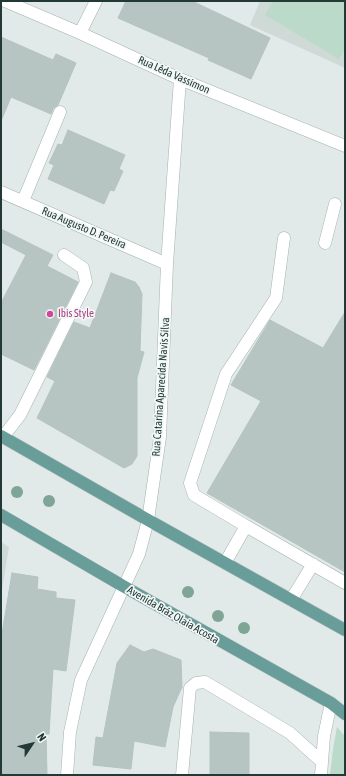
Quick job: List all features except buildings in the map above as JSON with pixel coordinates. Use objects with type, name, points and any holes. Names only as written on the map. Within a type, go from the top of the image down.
[{"type":"main road","points":[[2,437],[225,564],[345,630]]},
{"type":"main road","name":"Avenida Bráz Olaia Acosta","points":[[1,515],[331,703],[345,714]]},
{"type":"street","name":"Rua Lêda Vassimon","points":[[5,1],[80,33],[180,79],[345,146]]},
{"type":"street","points":[[80,33],[96,1]]},
{"type":"street","name":"Rua Catarina Aparecida Navis Silva","points":[[67,775],[70,732],[81,680],[139,554],[148,520],[160,436],[168,264],[180,79]]},
{"type":"street","points":[[23,201],[60,112]]},
{"type":"street","name":"Rua Augusto D. Pereira","points":[[1,192],[168,264]]},
{"type":"street","points":[[325,243],[335,204]]},
{"type":"street","points":[[284,238],[276,298],[226,374],[190,484],[194,495],[345,583]]},
{"type":"street","points":[[2,437],[20,415],[86,282],[83,268],[64,255]]},
{"type":"street","points":[[225,564],[246,526]]},
{"type":"street","points":[[291,600],[313,564]]},
{"type":"street","points":[[182,775],[190,688],[196,683],[205,682],[290,733],[322,762]]},
{"type":"street","points":[[320,775],[324,736],[331,703]]},
{"type":"shaded area","points":[[260,1],[345,1],[345,68],[250,25]]},
{"type":"shaded area","points":[[1,542],[9,547],[1,596]]},
{"type":"green space","points":[[273,1],[345,1],[345,49],[339,59],[265,15]]},
{"type":"green space","points":[[337,727],[345,736],[345,775],[330,775]]},
{"type":"place","name":"Ibis Style","points":[[50,314]]}]
